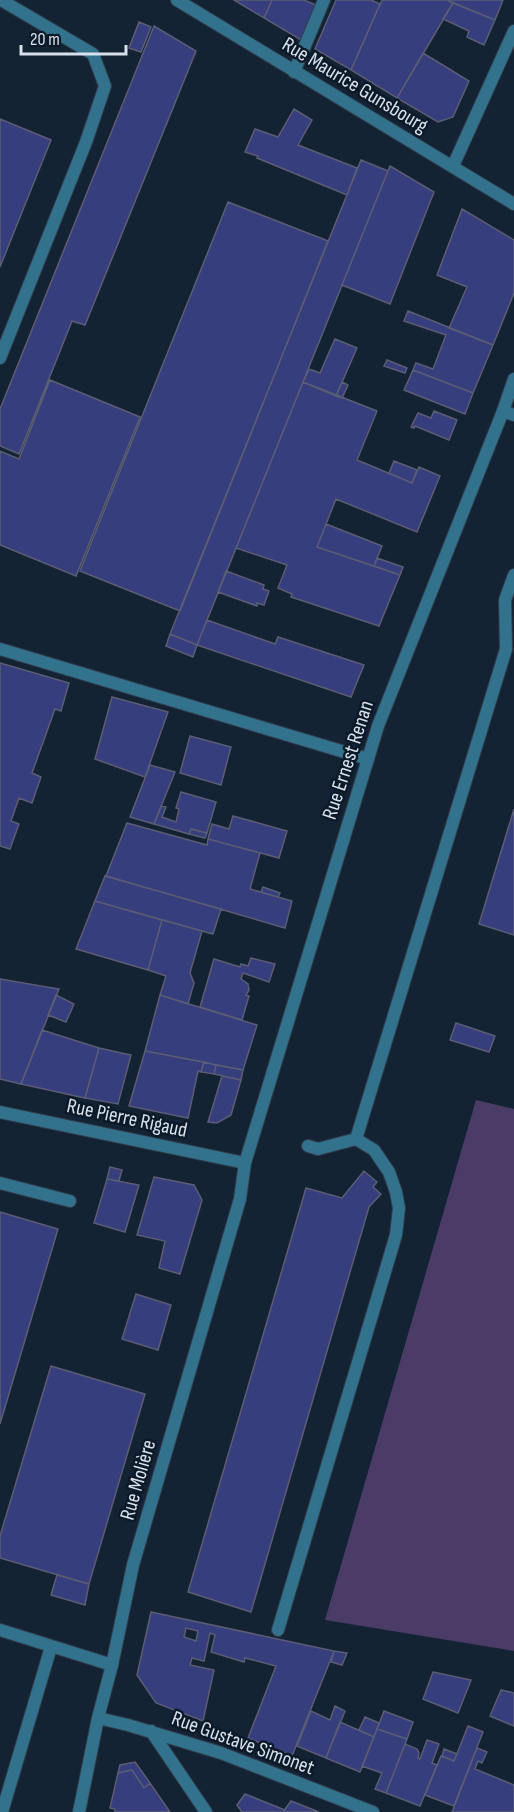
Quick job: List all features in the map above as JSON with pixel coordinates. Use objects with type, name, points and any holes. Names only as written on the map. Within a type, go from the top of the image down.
[{"type":"street","points":[[0,358],[105,86],[93,54],[1,0]]},
{"type":"street","name":"Rue Maurice Gunsbourg","points":[[177,0],[514,204]]},
{"type":"street","points":[[294,72],[324,0]]},
{"type":"street","points":[[453,166],[514,31]]},
{"type":"street","name":"Rue Ernest Renan","points":[[245,1163],[378,726],[508,413],[514,379]]},
{"type":"street","points":[[356,1139],[506,649],[505,600],[514,575]]},
{"type":"street","points":[[0,649],[368,759]]},
{"type":"street","name":"Rue Pierre Rigaud","points":[[0,1112],[245,1163]]},
{"type":"street","points":[[278,1630],[396,1235],[399,1208],[389,1173],[374,1150],[356,1139],[318,1149],[308,1146]]},
{"type":"street","name":"Rue Molière","points":[[79,1812],[134,1566],[240,1200],[245,1163]]},
{"type":"street","points":[[0,1183],[70,1201]]},
{"type":"street","points":[[0,1630],[112,1665]]},
{"type":"street","points":[[2,1812],[51,1647]]},
{"type":"street","name":"Rue Gustave Simonet","points":[[99,1718],[221,1752],[373,1812]]},
{"type":"street","points":[[151,1731],[206,1812]]},
{"type":"shaded area","points":[[476,1100],[514,1109],[514,1651],[325,1620]]},
{"type":"building","points":[[234,0],[272,0],[264,18]]},
{"type":"building","points":[[272,0],[304,0],[316,5],[301,40],[264,18]]},
{"type":"building","points":[[336,0],[371,0],[380,4],[351,70],[315,49]]},
{"type":"building","points":[[382,0],[447,0],[453,3],[397,98],[351,70]]},
{"type":"building","points":[[447,0],[503,0],[495,20]]},
{"type":"building","points":[[453,3],[495,20],[484,45],[467,37],[469,31],[443,19]]},
{"type":"building","points":[[139,22],[151,27],[141,52],[129,48]]},
{"type":"building","points":[[154,26],[196,51],[85,325],[72,321],[19,454],[0,446],[0,409]]},
{"type":"building","points":[[423,53],[469,81],[453,117],[438,122],[397,98]]},
{"type":"building","points":[[294,109],[312,120],[298,145],[357,168],[347,195],[245,152],[255,129],[278,137]]},
{"type":"building","points":[[0,119],[51,140],[0,267]]},
{"type":"building","points":[[361,160],[388,171],[197,645],[170,634]]},
{"type":"building","points":[[390,166],[434,192],[390,304],[342,285]]},
{"type":"building","points":[[228,202],[328,241],[180,611],[80,571]]},
{"type":"building","points":[[462,209],[514,240],[514,293],[493,345],[449,328],[467,287],[437,275]]},
{"type":"building","points":[[408,311],[493,345],[473,393],[413,370],[416,363],[433,369],[446,335],[404,321]]},
{"type":"building","points":[[335,339],[357,348],[336,396],[303,382],[309,369],[320,373]]},
{"type":"building","points":[[387,360],[407,368],[405,373],[384,366]]},
{"type":"building","points":[[413,370],[473,393],[465,414],[404,390]]},
{"type":"building","points":[[50,380],[140,417],[76,576],[0,545],[0,451],[19,459]]},
{"type":"building","points":[[303,382],[377,411],[357,460],[412,483],[419,467],[440,476],[417,532],[336,499],[317,547],[400,575],[379,626],[291,597],[292,594],[278,588],[287,565],[236,548]]},
{"type":"building","points":[[342,382],[348,385],[342,398],[336,396]]},
{"type":"building","points":[[434,411],[457,420],[449,440],[415,426],[411,427],[418,413],[431,418]]},
{"type":"building","points":[[394,461],[417,470],[412,483],[389,473]]},
{"type":"building","points":[[326,524],[382,546],[374,566],[317,547]]},
{"type":"building","points":[[377,558],[403,567],[400,575],[374,566]]},
{"type":"building","points":[[226,571],[264,585],[263,589],[269,591],[264,605],[257,603],[257,606],[218,592]]},
{"type":"building","points":[[207,620],[275,644],[278,637],[364,665],[351,697],[197,645]]},
{"type":"building","points":[[170,634],[197,645],[193,657],[166,646]]},
{"type":"building","points":[[0,663],[69,683],[61,711],[55,709],[32,773],[41,777],[32,803],[19,798],[11,821],[19,824],[10,849],[0,846]]},
{"type":"building","points":[[112,697],[168,712],[145,777],[95,759]]},
{"type":"building","points":[[190,736],[231,747],[221,785],[180,773]]},
{"type":"building","points":[[150,765],[175,772],[154,824],[130,817]]},
{"type":"building","points":[[181,792],[216,802],[207,833],[191,829],[189,834],[154,824],[161,806],[166,807],[162,817],[176,822],[179,809],[176,808]]},
{"type":"building","points":[[514,809],[514,935],[479,924]]},
{"type":"building","points":[[233,816],[287,831],[279,858],[208,839],[212,824],[229,829]]},
{"type":"building","points":[[127,823],[207,845],[208,839],[260,853],[250,889],[292,901],[285,928],[106,876]]},
{"type":"building","points":[[191,829],[207,833],[205,838],[189,834]]},
{"type":"building","points":[[105,876],[221,909],[213,934],[95,901]]},
{"type":"building","points":[[263,887],[280,893],[278,897],[261,892]]},
{"type":"building","points":[[95,901],[162,920],[148,970],[76,949]]},
{"type":"building","points":[[162,920],[202,931],[190,973],[194,983],[188,1004],[160,995],[166,976],[148,970]]},
{"type":"building","points":[[251,958],[275,964],[269,982],[243,973],[241,979],[248,984],[249,990],[246,995],[249,996],[242,1020],[200,1007],[214,959],[240,967],[241,964],[248,966]]},
{"type":"building","points":[[0,979],[59,989],[21,1084],[0,1079]]},
{"type":"building","points":[[56,995],[74,1004],[66,1022],[48,1015]]},
{"type":"building","points":[[160,995],[257,1025],[243,1070],[145,1051]]},
{"type":"building","points":[[456,1023],[495,1036],[489,1052],[450,1040]]},
{"type":"building","points":[[42,1030],[99,1048],[85,1098],[21,1084]]},
{"type":"building","points":[[99,1048],[131,1055],[118,1104],[85,1098]]},
{"type":"building","points":[[145,1051],[204,1062],[201,1072],[198,1071],[188,1118],[129,1106]]},
{"type":"building","points":[[204,1062],[216,1065],[214,1074],[201,1072]]},
{"type":"building","points":[[216,1065],[243,1070],[241,1080],[214,1074]]},
{"type":"building","points":[[222,1076],[241,1080],[231,1115],[217,1123],[208,1122]]},
{"type":"building","points":[[110,1167],[122,1170],[119,1181],[107,1179]]},
{"type":"building","points":[[364,1171],[377,1182],[373,1187],[381,1194],[369,1207],[251,1612],[188,1592],[306,1188],[342,1198]]},
{"type":"building","points":[[154,1177],[194,1185],[202,1200],[180,1274],[159,1268],[165,1241],[137,1235]]},
{"type":"building","points":[[107,1179],[139,1185],[125,1232],[94,1223]]},
{"type":"building","points":[[0,1212],[58,1229],[0,1424]]},
{"type":"building","points":[[136,1294],[171,1305],[158,1350],[122,1339]]},
{"type":"building","points":[[51,1366],[145,1394],[89,1584],[0,1558],[0,1536]]},
{"type":"building","points":[[57,1575],[89,1584],[85,1605],[51,1595]]},
{"type":"building","points":[[151,1612],[334,1651],[292,1756],[248,1738],[276,1666],[245,1658],[244,1662],[211,1652],[215,1635],[210,1633],[204,1661],[192,1658],[190,1665],[214,1670],[203,1721],[156,1703],[137,1675]],"holes":[[[186,1628],[198,1631],[196,1641],[184,1637]]]},
{"type":"building","points":[[334,1651],[347,1653],[342,1665],[331,1662]]},
{"type":"building","points":[[433,1672],[471,1680],[458,1713],[423,1699]]},
{"type":"building","points":[[501,1690],[514,1693],[514,1726],[490,1716]]},
{"type":"building","points":[[335,1706],[345,1711],[326,1758],[297,1746],[311,1711],[330,1720]]},
{"type":"building","points":[[384,1711],[413,1722],[407,1739],[377,1729]]},
{"type":"building","points":[[365,1717],[379,1723],[374,1737],[359,1730]]},
{"type":"building","points":[[340,1722],[374,1737],[360,1772],[326,1758]]},
{"type":"building","points":[[468,1726],[483,1732],[454,1806],[425,1795],[441,1756],[454,1761]]},
{"type":"building","points":[[377,1729],[407,1739],[386,1793],[375,1789],[382,1773],[362,1766]]},
{"type":"building","points":[[427,1740],[439,1744],[432,1763],[437,1765],[420,1806],[386,1793],[405,1744],[417,1749],[420,1759]]},
{"type":"building","points":[[477,1748],[487,1752],[482,1763],[478,1761],[475,1769],[514,1785],[514,1812],[452,1812]]},
{"type":"building","points":[[444,1749],[457,1754],[454,1761],[442,1756]]},
{"type":"building","points":[[135,1762],[150,1783],[144,1788],[132,1770],[118,1773],[120,1765]]},
{"type":"building","points":[[132,1770],[144,1788],[150,1783],[170,1812],[115,1812],[115,1809],[110,1808],[118,1773]]},
{"type":"building","points":[[245,1794],[285,1810],[283,1812],[242,1812],[237,1805]]},
{"type":"building","points":[[291,1801],[319,1812],[283,1812]]}]
